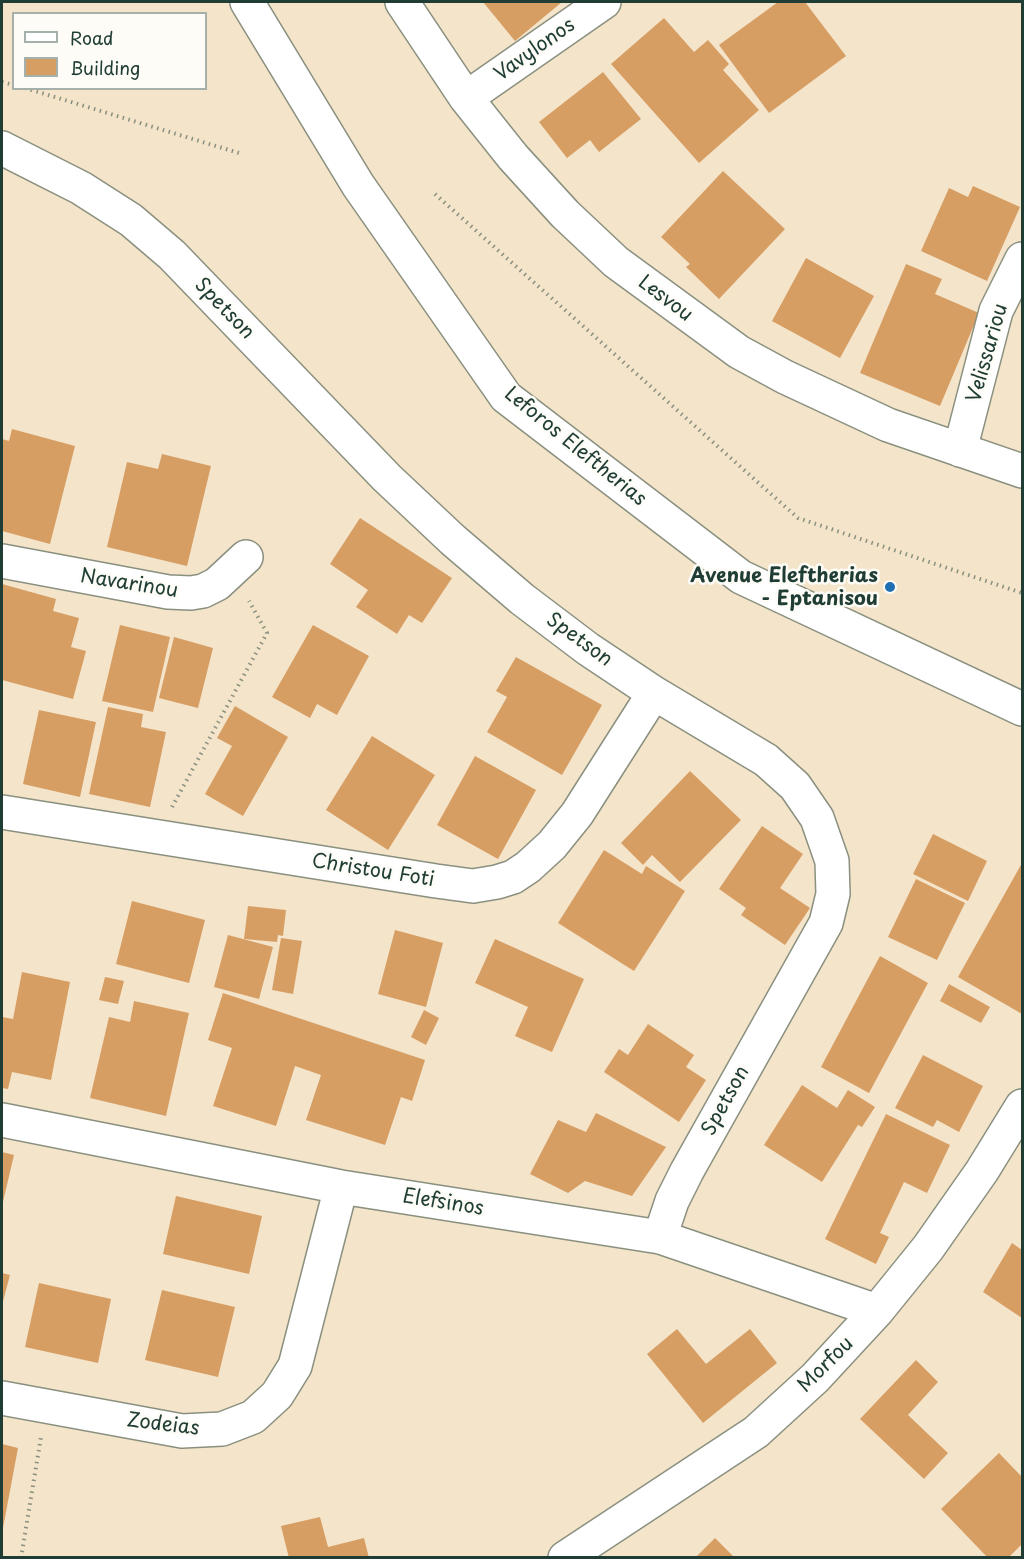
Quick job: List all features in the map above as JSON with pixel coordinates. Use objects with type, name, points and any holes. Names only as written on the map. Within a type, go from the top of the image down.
[{"type":"street","name":"Leforos Eleftherias","points":[[247,2],[358,185],[506,397],[741,577],[1023,709]]},
{"type":"street","name":"Lesvou","points":[[402,2],[466,98],[513,157],[565,214],[616,262],[739,352],[785,377],[888,425],[1023,471]]},
{"type":"street","name":"Vavylonos","points":[[466,98],[604,2]]},
{"type":"street","name":"Spetson","points":[[2,148],[81,188],[130,220],[172,255],[387,478],[453,540],[522,599],[588,649],[654,693],[766,760],[795,786],[817,818],[832,861],[832,894],[826,923],[687,1171],[672,1201],[660,1237]]},
{"type":"street","name":"Velissariou","points":[[960,450],[996,311],[1023,259]]},
{"type":"street","name":"Navarinou","points":[[2,561],[180,593],[203,591],[217,584],[239,563]]},
{"type":"street","name":"Christou Foti","points":[[2,812],[473,886],[497,882],[513,878],[552,845],[576,814],[654,693]]},
{"type":"street","name":"Morfou","points":[[565,1557],[756,1432],[815,1378],[877,1311],[928,1248],[1023,1107]]},
{"type":"street","name":"Elefsinos","points":[[2,1120],[341,1187],[660,1237],[877,1311]]},
{"type":"street","name":"Zodeias","points":[[2,1398],[182,1431],[222,1429],[252,1417],[277,1395],[294,1366],[341,1187]]},
{"type":"path","points":[[32,90],[239,153]]},
{"type":"path","points":[[435,194],[798,518],[1023,592]]},
{"type":"path","points":[[155,837],[267,633],[239,563]]},
{"type":"path","points":[[21,1557],[46,1406]]},
{"type":"building","points":[[483,2],[562,2],[515,41]]},
{"type":"building","points":[[778,2],[805,2],[846,56],[769,113],[719,45]]},
{"type":"building","points":[[664,18],[694,52],[708,40],[729,64],[723,70],[759,110],[699,163],[611,64]]},
{"type":"building","points":[[603,72],[641,119],[599,152],[590,140],[567,158],[539,122]]},
{"type":"building","points":[[723,171],[785,229],[719,299],[686,267],[690,264],[661,237]]},
{"type":"building","points":[[973,186],[1020,207],[987,281],[921,251],[949,188],[968,197]]},
{"type":"building","points":[[806,258],[874,296],[840,358],[772,321]]},
{"type":"building","points":[[906,264],[942,279],[935,294],[979,313],[940,406],[860,373]]},
{"type":"building","points":[[12,429],[75,446],[50,544],[2,531],[2,439],[9,441]]},
{"type":"building","points":[[162,454],[211,466],[187,566],[107,547],[127,462],[158,469]]},
{"type":"building","points":[[360,518],[452,578],[422,623],[409,615],[397,634],[356,607],[368,590],[330,564]]},
{"type":"building","points":[[2,584],[56,599],[53,611],[79,618],[71,647],[86,651],[73,699],[2,680]]},
{"type":"building","points":[[120,625],[170,637],[153,712],[102,701]]},
{"type":"building","points":[[313,625],[369,656],[337,715],[317,704],[310,718],[272,697]]},
{"type":"building","points":[[174,637],[213,648],[198,708],[159,698]]},
{"type":"building","points":[[516,657],[602,705],[562,775],[487,732],[507,697],[496,691]]},
{"type":"building","points":[[235,706],[288,737],[243,816],[205,794],[232,746],[217,738]]},
{"type":"building","points":[[108,707],[143,714],[141,727],[166,732],[150,807],[89,794]]},
{"type":"building","points":[[39,710],[96,722],[80,797],[23,784]]},
{"type":"building","points":[[372,736],[435,775],[388,850],[326,810]]},
{"type":"building","points":[[475,756],[536,790],[498,859],[437,825]]},
{"type":"building","points":[[690,771],[741,820],[680,882],[652,855],[643,865],[621,843]]},
{"type":"building","points":[[762,826],[803,854],[780,888],[810,908],[785,945],[741,915],[746,908],[719,889]]},
{"type":"building","points":[[933,834],[987,861],[968,901],[913,874]]},
{"type":"building","points":[[604,850],[642,874],[646,866],[685,891],[634,971],[558,923]]},
{"type":"building","points":[[1022,863],[1022,1014],[958,977]]},
{"type":"building","points":[[916,879],[965,903],[937,960],[888,937]]},
{"type":"building","points":[[132,901],[205,920],[189,983],[116,964]]},
{"type":"building","points":[[248,906],[286,910],[283,936],[278,935],[277,942],[244,939]]},
{"type":"building","points":[[395,930],[443,943],[426,1007],[378,994]]},
{"type":"building","points":[[228,935],[273,947],[259,999],[214,987]]},
{"type":"building","points":[[281,938],[302,941],[293,994],[272,990]]},
{"type":"building","points":[[495,939],[584,979],[552,1052],[515,1036],[528,1007],[475,983]]},
{"type":"building","points":[[880,956],[928,983],[869,1093],[821,1067]]},
{"type":"building","points":[[22,972],[70,982],[51,1080],[12,1072],[8,1089],[2,1088],[2,1017],[13,1019]]},
{"type":"building","points":[[105,977],[124,981],[118,1004],[99,1000]]},
{"type":"building","points":[[949,984],[990,1007],[981,1023],[940,1001]]},
{"type":"building","points":[[223,993],[425,1060],[412,1101],[401,1097],[385,1145],[306,1120],[321,1075],[295,1066],[276,1126],[213,1106],[232,1048],[208,1040]]},
{"type":"building","points":[[134,1001],[189,1013],[166,1116],[90,1098],[109,1017],[130,1022]]},
{"type":"building","points":[[424,1010],[439,1018],[426,1045],[411,1037]]},
{"type":"building","points":[[648,1024],[694,1055],[686,1067],[706,1080],[679,1122],[604,1072],[619,1049],[628,1055]]},
{"type":"building","points":[[923,1055],[983,1086],[959,1132],[937,1120],[933,1127],[895,1108]]},
{"type":"building","points":[[802,1085],[837,1108],[848,1090],[875,1107],[862,1127],[858,1125],[822,1182],[764,1145]]},
{"type":"building","points":[[596,1113],[666,1147],[632,1196],[585,1181],[568,1193],[530,1174],[558,1120],[586,1132]]},
{"type":"building","points":[[886,1114],[950,1145],[927,1193],[904,1182],[880,1233],[889,1237],[876,1264],[825,1239]]},
{"type":"building","points":[[2,1152],[14,1155],[2,1206]]},
{"type":"building","points":[[176,1196],[262,1216],[249,1274],[163,1254]]},
{"type":"building","points":[[1012,1243],[1022,1250],[1022,1318],[983,1292]]},
{"type":"building","points":[[2,1273],[10,1275],[2,1305]]},
{"type":"building","points":[[39,1283],[111,1299],[98,1363],[25,1347]]},
{"type":"building","points":[[162,1290],[235,1307],[218,1377],[145,1360]]},
{"type":"building","points":[[677,1329],[706,1364],[750,1329],[777,1363],[703,1423],[647,1354]]},
{"type":"building","points":[[916,1360],[938,1382],[908,1415],[948,1453],[924,1479],[860,1419]]},
{"type":"building","points":[[2,1444],[18,1448],[3,1528],[2,1528]]},
{"type":"building","points":[[999,1453],[1022,1477],[1022,1544],[1008,1558],[988,1558],[941,1509]]},
{"type":"building","points":[[320,1517],[328,1547],[364,1538],[369,1558],[289,1558],[281,1526]]},
{"type":"building","points":[[715,1538],[735,1558],[695,1558]]},
{"type":"place","name":"Avenue Eleftherias - Eptanisou","points":[[890,587]]}]
